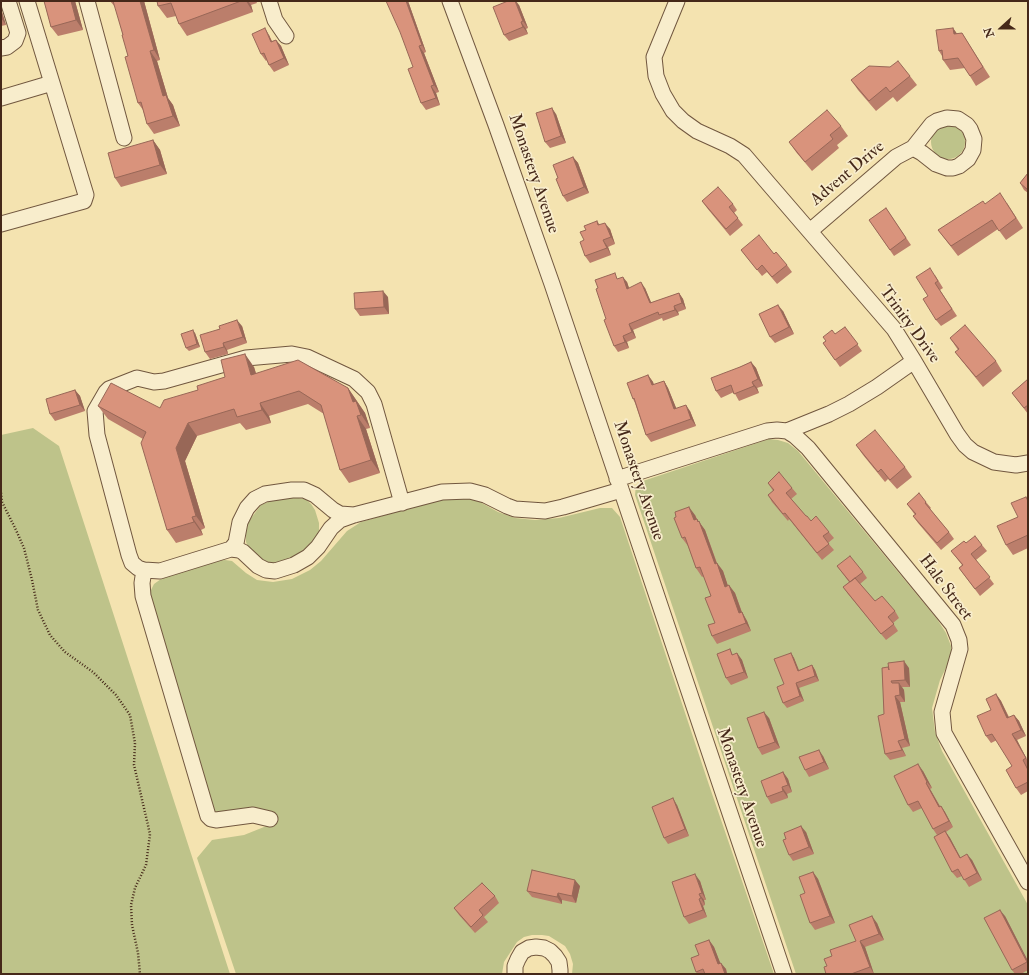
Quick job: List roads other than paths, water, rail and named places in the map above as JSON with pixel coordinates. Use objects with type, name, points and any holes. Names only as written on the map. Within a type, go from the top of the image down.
[{"type":"street","points":[[1,48],[15,41],[18,33],[8,1]]},
{"type":"street","points":[[1,224],[84,201],[86,195],[27,1]]},
{"type":"street","points":[[87,1],[124,138]]},
{"type":"street","points":[[269,1],[276,20],[286,36]]},
{"type":"street","name":"Monastery Avenue","points":[[450,1],[506,152],[784,974]]},
{"type":"street","name":"Trinity Drive","points":[[677,1],[654,57],[656,76],[663,94],[673,111],[697,131],[730,146],[744,155],[768,182],[894,330],[965,445],[978,455],[994,462],[1016,465],[1028,463]]},
{"type":"street","points":[[1,98],[52,83]]},
{"type":"street","name":"Advent Drive","points":[[810,231],[896,157],[913,148]]},
{"type":"street","points":[[402,502],[372,398],[364,387],[354,379],[321,363],[300,355],[240,359],[164,381],[154,382],[141,378],[133,379],[109,389],[95,411],[97,435],[132,563],[138,568],[144,570],[160,571],[231,549],[243,552],[258,566],[266,570],[275,571],[288,567],[308,557],[340,520],[442,492],[461,490],[485,495],[515,509],[545,510],[563,507],[619,484],[756,434],[777,430],[787,431],[849,404],[877,387],[914,361]]},
{"type":"street","name":"Hale Street","points":[[787,431],[808,448],[953,625],[959,640],[960,649],[942,712],[944,733],[1028,882]]},
{"type":"street","points":[[231,549],[236,543],[240,522],[247,508],[255,499],[265,494],[292,490],[304,490],[315,495],[340,514],[354,515]]},
{"type":"street","points":[[144,570],[142,583],[143,596],[208,816],[211,819],[216,820],[253,816],[270,819]]},
{"type":"street","points":[[515,974],[515,966],[522,952],[529,948],[536,947],[544,948],[556,956],[559,962],[560,974]]}]
